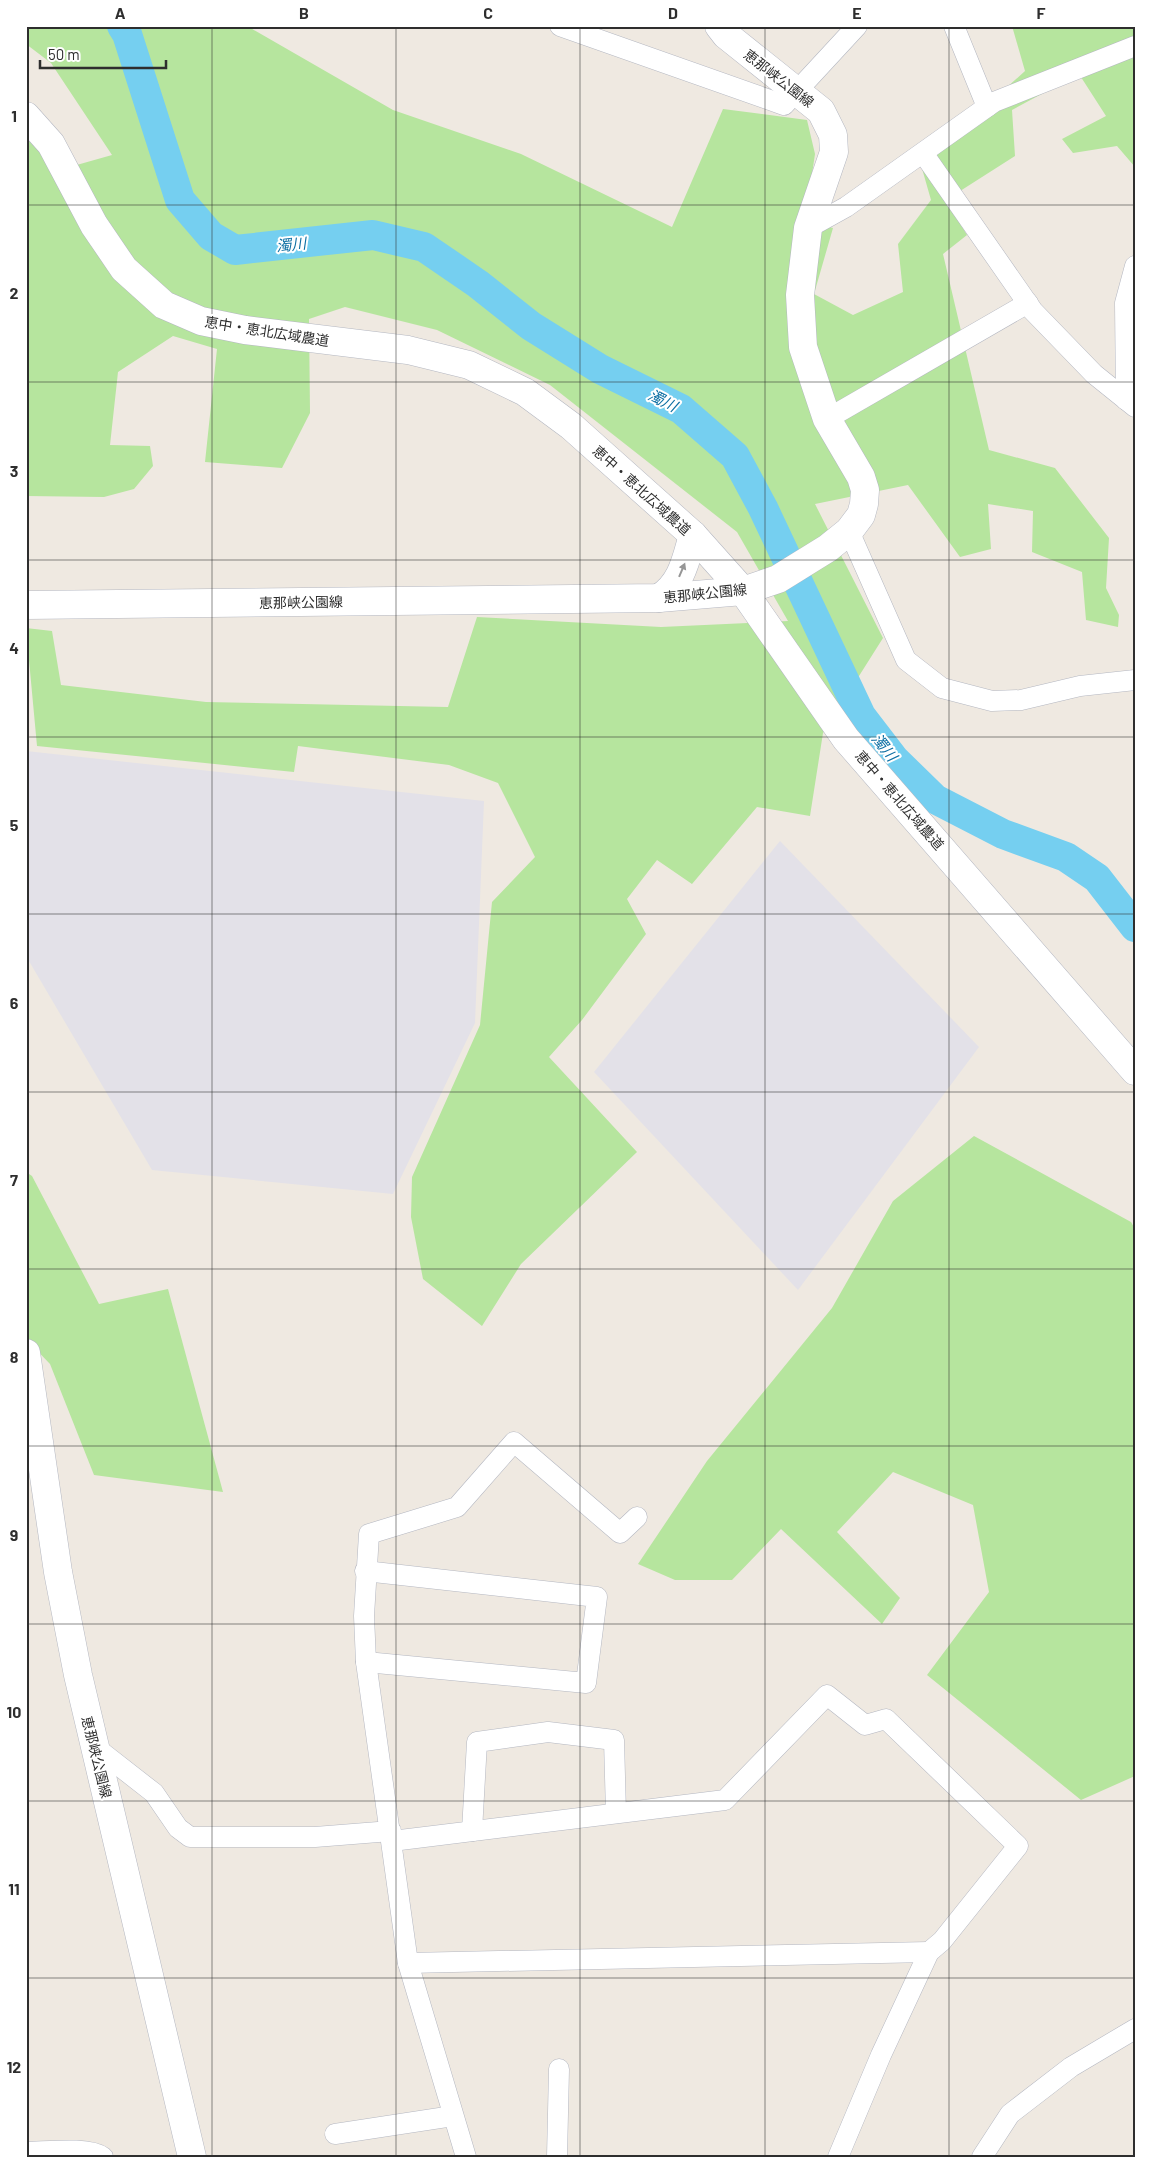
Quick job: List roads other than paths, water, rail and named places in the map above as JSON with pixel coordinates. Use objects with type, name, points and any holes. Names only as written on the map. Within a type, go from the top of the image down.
[{"type":"main road","name":"恵那峡公園線","points":[[26,605],[659,598],[743,591],[778,579],[828,548],[849,531],[860,515],[866,490],[861,477],[827,418],[803,348],[800,295],[808,228],[834,152],[833,135],[821,111],[726,36],[719,26]]},
{"type":"main road","name":"恵中・恵北広域農道","points":[[26,116],[51,144],[94,226],[124,269],[164,305],[200,321],[245,330],[408,350],[469,365],[525,392],[571,426],[693,535],[743,591],[846,739],[1135,1071]]},
{"type":"main road","points":[[659,598],[670,591],[682,573],[693,535]]},
{"type":"main road","name":"恵那峡公園線","points":[[26,1353],[58,1572],[78,1675],[192,2157]]},
{"type":"street","points":[[560,26],[784,105],[857,26]]},
{"type":"street","points":[[954,26],[987,108]]},
{"type":"street","points":[[808,228],[846,207],[994,102],[1135,46]]},
{"type":"street","points":[[923,153],[1028,303],[1094,374],[1130,403]]},
{"type":"street","points":[[1130,403],[1125,303],[1135,266]]},
{"type":"street","points":[[827,418],[1028,303]]},
{"type":"street","points":[[849,531],[906,660],[942,688],[992,701],[1021,700],[1080,686],[1135,680]]},
{"type":"street","points":[[466,2157],[408,1963],[366,1662],[365,1571],[369,1534],[457,1507],[514,1442],[620,1533],[638,1517]]},
{"type":"street","points":[[365,1571],[597,1597],[586,1683],[366,1662]]},
{"type":"street","points":[[95,1747],[154,1793],[178,1828],[190,1837],[391,1836],[472,1831],[725,1800],[827,1695],[865,1725],[886,1719],[1018,1846],[942,1941],[930,1952],[881,2054],[838,2157]]},
{"type":"street","points":[[472,1831],[477,1742],[548,1732],[614,1740],[616,1813]]},
{"type":"street","points":[[408,1963],[930,1952]]},
{"type":"street","points":[[982,2157],[1010,2114],[1071,2067],[1135,2029]]},
{"type":"street","points":[[557,2157],[559,2069]]},
{"type":"street","points":[[335,2134],[453,2116]]},
{"type":"street","points":[[26,2152],[80,2151],[97,2153],[102,2157]]},
{"type":"waterway","name":"濁川","points":[[122,26],[127,34],[180,200],[211,236],[235,250],[373,235],[424,247],[478,284],[531,326],[600,369],[681,409],[735,456],[763,508],[861,716],[894,759],[935,799],[1003,834],[1066,857],[1097,878],[1135,927]]}]
